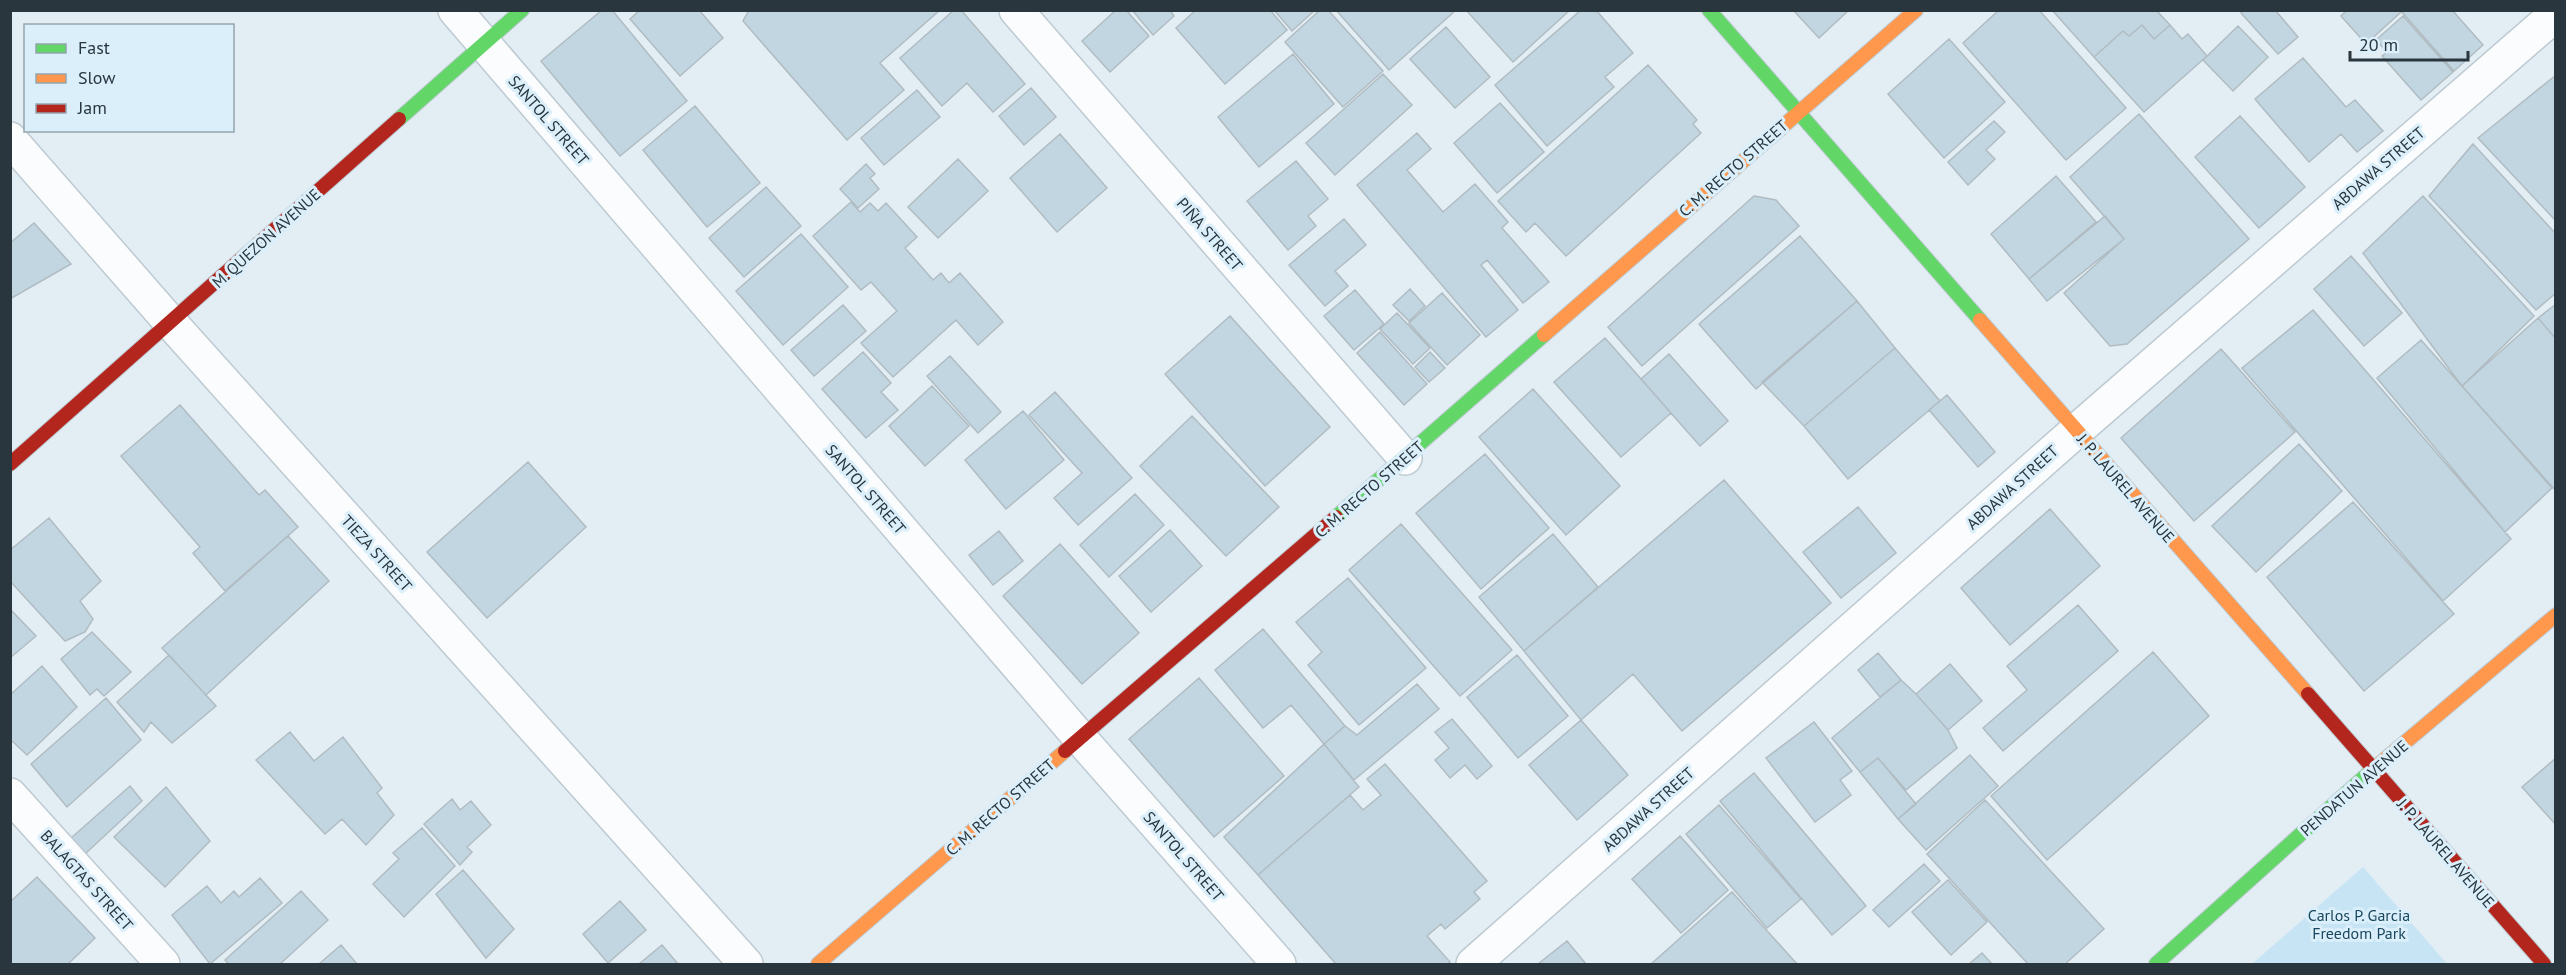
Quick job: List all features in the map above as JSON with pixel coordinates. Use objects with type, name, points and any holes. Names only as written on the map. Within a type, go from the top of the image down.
[{"type":"street","name":"SANTOL STREET","points":[[455,10],[1080,738],[1279,964]]},
{"type":"street","name":"M. QUEZON AVENUE","points":[[10,464],[522,10]]},
{"type":"street","name":"PIÑA STREET","points":[[1016,10],[1405,458]]},
{"type":"street","name":"J. P. LAUREL AVENUE","points":[[1708,10],[2544,964]]},
{"type":"street","name":"C. M. RECTO STREET","points":[[818,964],[1405,458],[1916,10]]},
{"type":"street","name":"ABDAWA STREET","points":[[1473,964],[2076,430],[2556,14]]},
{"type":"street","name":"TIEZA STREET","points":[[10,139],[171,323],[746,964]]},
{"type":"street","name":"PENDATUN AVENUE","points":[[2156,964],[2373,769],[2556,615]]},
{"type":"street","name":"BALAGTAS STREET","points":[[10,795],[163,964]]},
{"type":"green space","name":"Carlos P. Garcia Freedom Park","points":[[2363,867],[2447,964],[2252,964]]},
{"type":"building","points":[[602,10],[612,10],[687,101],[620,156],[541,61]]},
{"type":"building","points":[[640,10],[699,10],[723,38],[680,76],[630,19]]},
{"type":"building","points":[[749,10],[940,10],[880,63],[904,90],[847,140],[743,21]]},
{"type":"building","points":[[954,10],[961,10],[1025,84],[993,112],[967,83],[942,106],[900,58]]},
{"type":"building","points":[[1116,10],[1126,10],[1149,36],[1110,72],[1082,41]]},
{"type":"building","points":[[1132,10],[1170,10],[1174,16],[1153,35]]},
{"type":"building","points":[[1196,10],[1270,10],[1287,30],[1225,84],[1176,28]]},
{"type":"building","points":[[1274,10],[1315,10],[1292,31]]},
{"type":"building","points":[[1320,10],[1328,10],[1383,71],[1343,107],[1285,42]]},
{"type":"building","points":[[1336,10],[1456,10],[1389,70]]},
{"type":"building","points":[[1466,10],[1570,10],[1513,62]]},
{"type":"building","points":[[1581,10],[1596,10],[1633,53],[1605,77],[1614,87],[1547,146],[1495,85]]},
{"type":"building","points":[[1793,10],[1849,10],[1819,38]]},
{"type":"building","points":[[1999,10],[2039,10],[2126,108],[2066,160],[1963,43]]},
{"type":"building","points":[[2052,10],[2156,10],[2170,25],[2154,39],[2142,25],[2129,36],[2123,31],[2094,57]]},
{"type":"building","points":[[2244,10],[2275,10],[2298,37],[2278,54],[2241,13]]},
{"type":"building","points":[[2347,10],[2400,10],[2401,12],[2366,44],[2341,16]]},
{"type":"building","points":[[2400,10],[2452,10],[2483,45],[2454,71]]},
{"type":"building","points":[[2403,16],[2453,72],[2421,100],[2382,56],[2387,52],[2376,40]]},
{"type":"building","points":[[2142,25],[2154,39],[2170,25],[2182,39],[2188,34],[2207,56],[2144,112],[2094,57],[2123,31],[2129,36]]},
{"type":"building","points":[[2238,26],[2268,57],[2233,91],[2203,60]]},
{"type":"building","points":[[1446,27],[1490,77],[1455,108],[1410,59]]},
{"type":"building","points":[[1949,39],[2005,102],[1944,158],[1888,94]]},
{"type":"building","points":[[1293,54],[1334,104],[1259,167],[1218,117]]},
{"type":"building","points":[[2303,58],[2346,107],[2355,100],[2383,131],[2357,152],[2341,134],[2309,162],[2255,99]]},
{"type":"building","points":[[1648,65],[1697,120],[1693,124],[1701,133],[1566,256],[1535,223],[1526,232],[1498,201]]},
{"type":"building","points":[[1383,74],[1412,105],[1335,175],[1306,143]]},
{"type":"building","points":[[2556,75],[2556,221],[2478,138]]},
{"type":"building","points":[[1031,88],[1056,117],[1024,145],[999,116]]},
{"type":"building","points":[[917,90],[940,117],[884,165],[861,138]]},
{"type":"building","points":[[1500,103],[1544,152],[1497,193],[1454,143]]},
{"type":"building","points":[[695,106],[760,183],[707,227],[643,150]]},
{"type":"building","points":[[2139,114],[2249,239],[2127,344],[2110,346],[2064,293],[2124,239],[2070,177]]},
{"type":"building","points":[[2240,116],[2305,187],[2259,228],[2195,157]]},
{"type":"building","points":[[1994,121],[2005,132],[1986,150],[1995,159],[1968,185],[1948,162]]},
{"type":"building","points":[[1417,133],[1431,149],[1407,170],[1443,212],[1475,184],[1508,222],[1502,228],[1549,282],[1523,303],[1487,260],[1481,265],[1518,310],[1486,337],[1357,185]]},
{"type":"building","points":[[1060,134],[1107,188],[1057,232],[1010,178]]},
{"type":"building","points":[[2473,144],[2556,234],[2556,293],[2536,310],[2429,196]]},
{"type":"building","points":[[958,159],[988,191],[938,238],[908,207]]},
{"type":"building","points":[[1296,161],[1328,199],[1308,216],[1316,226],[1288,250],[1247,201]]},
{"type":"building","points":[[866,164],[875,174],[870,178],[879,189],[858,208],[840,189]]},
{"type":"building","points":[[2056,176],[2096,222],[2029,279],[1991,234]]},
{"type":"building","points":[[766,187],[801,226],[744,277],[709,238]]},
{"type":"building","points":[[1754,196],[1776,200],[1799,226],[1642,366],[1608,327]]},
{"type":"building","points":[[2423,196],[2534,316],[2462,386],[2363,253]]},
{"type":"building","points":[[851,202],[860,212],[870,203],[878,211],[886,203],[917,237],[905,248],[933,280],[941,273],[949,283],[960,273],[1003,322],[978,345],[956,320],[893,377],[861,343],[897,311],[871,282],[861,290],[813,236]]},
{"type":"building","points":[[2105,216],[2124,239],[2047,301],[2029,279]]},
{"type":"building","points":[[1344,219],[1366,245],[1335,271],[1348,286],[1325,306],[1289,265]]},
{"type":"building","points":[[34,223],[71,264],[10,299],[10,243]]},
{"type":"building","points":[[801,234],[848,287],[783,345],[736,291]]},
{"type":"building","points":[[1800,236],[1857,301],[1756,389],[1699,324]]},
{"type":"building","points":[[2351,256],[2402,313],[2364,346],[2314,289]]},
{"type":"building","points":[[1410,289],[1425,306],[1409,321],[1393,305]]},
{"type":"building","points":[[1355,290],[1384,324],[1354,350],[1324,316]]},
{"type":"building","points":[[1442,293],[1480,335],[1447,365],[1409,323]]},
{"type":"building","points":[[1857,301],[1895,348],[1804,426],[1762,382]]},
{"type":"building","points":[[2556,304],[2556,339],[2538,318]]},
{"type":"building","points":[[843,305],[866,331],[814,376],[791,350]]},
{"type":"building","points":[[2313,310],[2511,539],[2443,601],[2242,368]]},
{"type":"building","points":[[1397,313],[1430,348],[1413,364],[1380,329]]},
{"type":"building","points":[[1230,316],[1330,427],[1265,486],[1165,374]]},
{"type":"building","points":[[2538,318],[2556,339],[2556,491],[2462,386]]},
{"type":"building","points":[[1380,332],[1427,384],[1404,405],[1357,353]]},
{"type":"building","points":[[1605,338],[1671,413],[1621,457],[1554,382]]},
{"type":"building","points":[[2421,340],[2552,488],[2505,532],[2377,378]]},
{"type":"building","points":[[1895,348],[1940,401],[1848,479],[1804,426]]},
{"type":"building","points":[[2221,349],[2295,432],[2194,521],[2121,438]]},
{"type":"building","points":[[863,352],[891,383],[881,392],[898,410],[866,438],[822,389]]},
{"type":"building","points":[[1430,352],[1445,368],[1429,382],[1415,367]]},
{"type":"building","points":[[1669,354],[1728,421],[1700,446],[1641,379]]},
{"type":"building","points":[[950,356],[1001,412],[978,433],[927,376]]},
{"type":"building","points":[[932,386],[969,426],[925,466],[889,426]]},
{"type":"building","points":[[1533,389],[1620,486],[1566,535],[1479,437]]},
{"type":"building","points":[[1055,392],[1132,478],[1078,525],[1054,498],[1082,473],[1029,415]]},
{"type":"building","points":[[1947,395],[1995,452],[1978,467],[1929,410]]},
{"type":"building","points":[[180,405],[259,495],[265,490],[298,527],[225,591],[193,553],[200,547],[121,456]]},
{"type":"building","points":[[1023,411],[1064,460],[1006,509],[965,460]]},
{"type":"building","points":[[1192,416],[1279,507],[1226,556],[1140,466]]},
{"type":"building","points":[[2299,444],[2342,491],[2256,572],[2212,526]]},
{"type":"building","points":[[1485,454],[1549,528],[1481,589],[1416,513]]},
{"type":"building","points":[[528,462],[586,527],[487,618],[427,552]]},
{"type":"building","points":[[1724,480],[1831,603],[1682,731],[1633,674],[1581,720],[1524,651]]},
{"type":"building","points":[[1135,494],[1164,525],[1109,577],[1080,545]]},
{"type":"building","points":[[2353,502],[2454,614],[2364,691],[2267,577]]},
{"type":"building","points":[[1858,507],[1896,553],[1841,598],[1803,552]]},
{"type":"building","points":[[2050,509],[2100,566],[2010,645],[1961,588]]},
{"type":"building","points":[[49,518],[101,581],[80,601],[93,619],[85,632],[65,641],[10,581],[10,550]]},
{"type":"building","points":[[1401,524],[1512,650],[1460,696],[1349,570]]},
{"type":"building","points":[[1170,530],[1202,566],[1151,612],[1119,576]]},
{"type":"building","points":[[999,531],[1023,561],[993,585],[969,555]]},
{"type":"building","points":[[1553,534],[1598,587],[1524,651],[1479,597]]},
{"type":"building","points":[[288,536],[329,581],[206,695],[162,648]]},
{"type":"building","points":[[1060,544],[1139,633],[1082,684],[1003,596]]},
{"type":"building","points":[[1348,578],[1426,668],[1359,725],[1308,665],[1322,652],[1296,622]]},
{"type":"building","points":[[2078,605],[2118,651],[2003,751],[1983,728],[2027,690],[2007,666]]},
{"type":"building","points":[[10,609],[36,636],[10,658]]},
{"type":"building","points":[[1263,629],[1345,726],[1324,744],[1291,705],[1263,728],[1215,670]]},
{"type":"building","points":[[92,632],[131,672],[104,696],[97,689],[90,695],[61,659]]},
{"type":"building","points":[[2153,652],[2209,716],[2047,860],[1991,796]]},
{"type":"building","points":[[1878,653],[1901,680],[1880,697],[1858,670]]},
{"type":"building","points":[[169,655],[216,706],[172,743],[151,722],[144,732],[117,702]]},
{"type":"building","points":[[1517,655],[1568,716],[1518,758],[1467,697]]},
{"type":"building","points":[[1950,664],[1982,701],[1948,730],[1916,694]]},
{"type":"building","points":[[42,666],[77,707],[27,755],[10,739],[10,695]]},
{"type":"building","points":[[1199,678],[1284,776],[1214,837],[1129,739]]},
{"type":"building","points":[[1901,680],[1948,730],[1957,748],[1906,790],[1878,758],[1860,772],[1832,738]]},
{"type":"building","points":[[1417,684],[1439,709],[1354,780],[1324,744],[1345,726],[1357,735]]},
{"type":"building","points":[[106,698],[141,740],[67,807],[31,764]]},
{"type":"building","points":[[1452,719],[1492,766],[1477,779],[1465,765],[1450,778],[1435,760],[1449,748],[1435,732]]},
{"type":"building","points":[[1581,720],[1628,775],[1577,820],[1529,765]]},
{"type":"building","points":[[1814,722],[1852,771],[1840,780],[1851,795],[1815,822],[1766,758]]},
{"type":"building","points":[[290,732],[314,761],[343,737],[382,788],[377,793],[394,815],[366,845],[342,819],[325,834],[256,760]]},
{"type":"building","points":[[1324,744],[1359,787],[1258,875],[1224,837]]},
{"type":"building","points":[[1970,755],[1998,786],[1926,850],[1898,819]]},
{"type":"building","points":[[1878,758],[1916,804],[1898,819],[1860,772]]},
{"type":"building","points":[[2556,758],[2556,825],[2522,787]]},
{"type":"building","points":[[1385,764],[1487,881],[1474,892],[1480,899],[1445,929],[1441,924],[1427,936],[1450,962],[1447,964],[1336,964],[1258,875],[1350,795],[1363,810],[1381,795],[1367,779]]},
{"type":"building","points":[[1754,773],[1866,906],[1832,935],[1720,801]]},
{"type":"building","points":[[130,786],[142,801],[84,855],[71,838]]},
{"type":"building","points":[[166,787],[210,841],[165,887],[114,837]]},
{"type":"building","points":[[452,799],[460,810],[471,801],[491,825],[467,847],[472,852],[460,865],[424,824]]},
{"type":"building","points":[[1985,800],[2104,929],[2065,964],[2028,964],[1927,854]]},
{"type":"building","points":[[1719,805],[1801,899],[1767,928],[1686,834]]},
{"type":"building","points":[[422,828],[455,866],[404,917],[373,884],[399,859],[393,853]]},
{"type":"building","points":[[1680,836],[1728,890],[1681,933],[1632,879]]},
{"type":"building","points":[[1924,864],[1940,881],[1889,927],[1873,910]]},
{"type":"building","points":[[463,870],[514,929],[486,958],[436,894]]},
{"type":"building","points":[[37,877],[95,938],[68,964],[10,964],[10,902]]},
{"type":"building","points":[[260,878],[282,903],[210,964],[172,915],[207,886],[221,903],[234,891],[239,897]]},
{"type":"building","points":[[1948,880],[1987,922],[1951,955],[1912,912]]},
{"type":"building","points":[[301,891],[328,920],[280,964],[229,964],[225,960]]},
{"type":"building","points":[[1732,892],[1797,964],[1651,964]]},
{"type":"building","points":[[620,901],[646,930],[608,963],[583,934]]},
{"type":"building","points":[[1567,941],[1586,964],[1538,964]]},
{"type":"building","points":[[341,945],[357,964],[319,964]]},
{"type":"building","points":[[662,945],[678,964],[639,964]]},
{"type":"building","points":[[1982,953],[1992,964],[1969,964]]},
{"type":"traffic: fast","points":[[399,119],[522,10]]},
{"type":"traffic: fast","points":[[1709,10],[1980,320]]},
{"type":"traffic: fast","points":[[1336,517],[1544,335]]},
{"type":"traffic: fast","points":[[2156,964],[2370,772]]},
{"type":"traffic: slow","points":[[1544,335],[1916,10]]},
{"type":"traffic: slow","points":[[1980,320],[2308,694]]},
{"type":"traffic: slow","points":[[2370,772],[2556,615]]},
{"type":"traffic: slow","points":[[818,964],[1065,751]]},
{"type":"traffic: jam","points":[[10,464],[399,119]]},
{"type":"traffic: jam","points":[[1065,751],[1336,517]]},
{"type":"traffic: jam","points":[[2308,694],[2544,964]]}]
